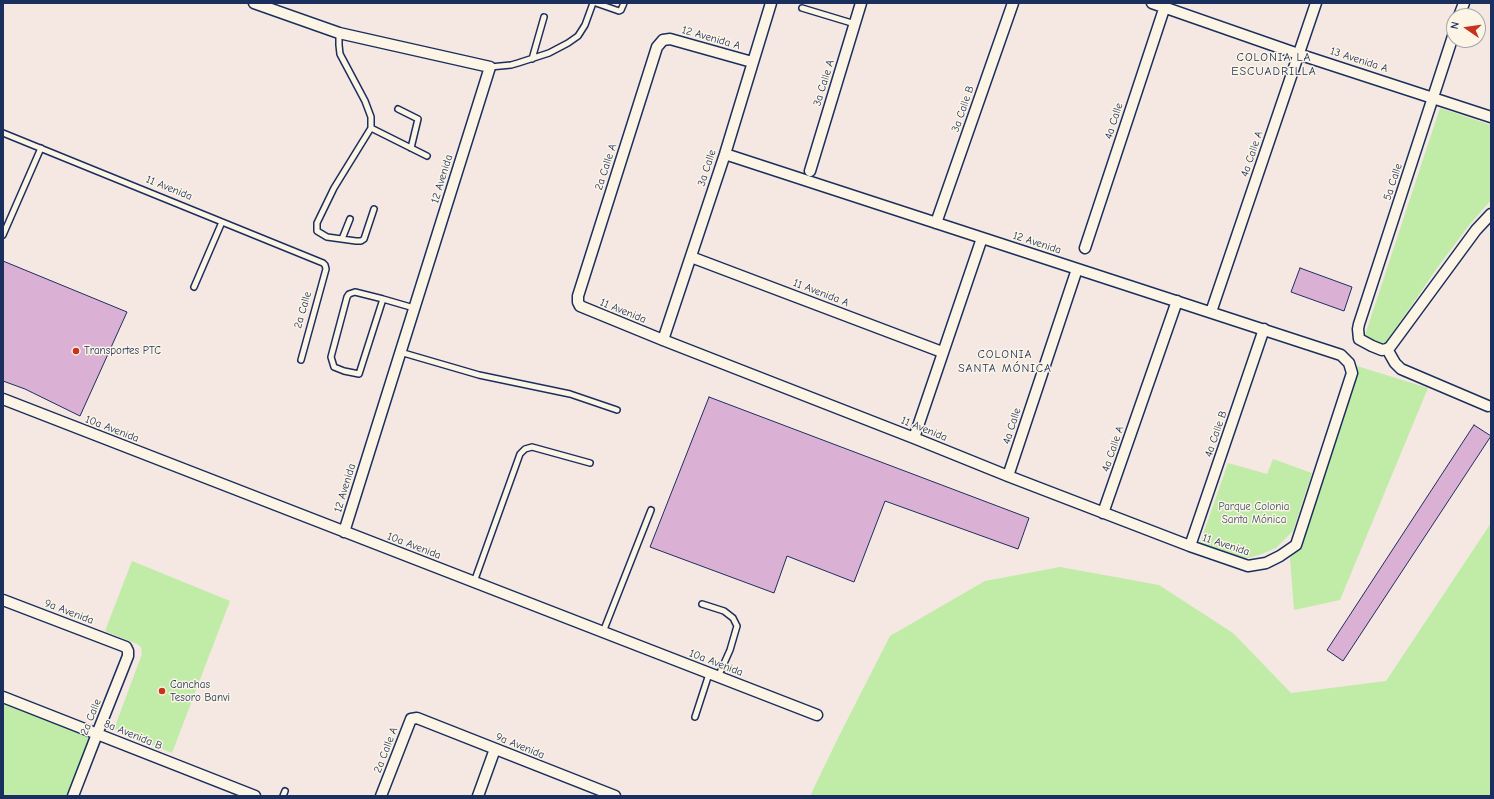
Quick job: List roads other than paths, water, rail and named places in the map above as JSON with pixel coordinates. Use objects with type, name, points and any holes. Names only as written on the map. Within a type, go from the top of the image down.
[{"type":"street","points":[[254,3],[340,33],[490,67]]},
{"type":"street","name":"3a Calle","points":[[663,340],[724,154],[771,3]]},
{"type":"street","name":"3a Calle A","points":[[810,171],[861,3]]},
{"type":"street","name":"3a Calle B","points":[[936,223],[1013,3]]},
{"type":"street","name":"13 Avenida A","points":[[1152,3],[1165,5],[1298,54],[1491,116]]},
{"type":"street","name":"4a Calle A","points":[[1211,312],[1316,3]]},
{"type":"street","name":"4a Calle","points":[[1085,248],[1165,5]]},
{"type":"street","name":"12 Avenida A","points":[[663,40],[670,39],[752,62]]},
{"type":"street","name":"2a Calle A","points":[[578,302],[578,296],[657,47],[663,40]]},
{"type":"street","name":"5a Calle","points":[[1387,349],[1382,350],[1359,339],[1359,324],[1449,48]]},
{"type":"street","name":"12 Avenida","points":[[344,532],[490,67]]},
{"type":"street","name":"12 Avenida","points":[[724,154],[1342,355],[1349,363],[1352,373],[1296,545],[1266,564]]},
{"type":"street","points":[[1488,406],[1401,369],[1395,363],[1387,349],[1476,230],[1491,214]]},
{"type":"street","points":[[914,438],[982,238]]},
{"type":"street","name":"11 Avenida A","points":[[690,256],[942,352]]},
{"type":"street","name":"4a Calle","points":[[1008,476],[1077,269]]},
{"type":"street","name":"4a Calle A","points":[[1103,513],[1177,301]]},
{"type":"street","name":"11 Avenida","points":[[578,302],[583,308],[1103,513],[1248,566],[1266,564]]},
{"type":"street","name":"4a Calle B","points":[[1190,546],[1264,329]]},
{"type":"street","name":"10a Avenida","points":[[3,399],[817,715]]},
{"type":"street","name":"9a Avenida","points":[[3,600],[126,647]]},
{"type":"street","name":"2a Calle","points":[[74,796],[128,656],[126,647]]},
{"type":"street","name":"8a Avenida B","points":[[3,697],[255,796]]},
{"type":"street","name":"2a Calle A","points":[[381,796],[411,719],[417,718]]},
{"type":"street","name":"9a Avenida","points":[[417,718],[615,796]]},
{"type":"street","points":[[478,796],[495,749]]},
{"type":"street","points":[[585,796],[589,786]]},
{"type":"lane","points":[[490,67],[511,65],[532,59],[564,46],[578,36],[585,25],[593,3]]},
{"type":"lane","points":[[596,3],[619,11],[622,10],[624,3]]},
{"type":"lane","points":[[802,8],[855,24]]},
{"type":"lane","points":[[532,59],[544,17]]},
{"type":"lane","points":[[340,33],[340,54],[365,100],[372,117],[371,128],[334,188],[317,223],[317,231],[327,237],[356,241],[364,239],[374,209]]},
{"type":"lane","points":[[398,109],[418,119],[411,148]]},
{"type":"lane","points":[[371,128],[427,156]]},
{"type":"lane","name":"11 Avenida","points":[[3,133],[325,265]]},
{"type":"lane","points":[[3,235],[41,148]]},
{"type":"lane","points":[[342,239],[350,219]]},
{"type":"lane","points":[[194,286],[222,222]]},
{"type":"lane","name":"2a Calle","points":[[301,360],[326,269],[325,265]]},
{"type":"lane","points":[[383,299],[359,374],[334,367],[331,357],[349,294],[355,292],[383,299],[414,308]]},
{"type":"lane","points":[[400,352],[479,376],[570,394],[617,410]]},
{"type":"lane","points":[[474,582],[520,454],[524,449],[532,447],[590,463]]},
{"type":"lane","points":[[603,632],[651,510]]},
{"type":"lane","points":[[695,717],[714,675],[730,650],[737,626],[733,618],[724,611],[702,604]]},
{"type":"place","name":"Transportes PTC","points":[[76,351]]},
{"type":"place","name":"Canchas Tesoro Banvi","points":[[162,691]]},
{"type":"district","name":"COLONIA LA ESCUADRILLA","points":[[1274,65]]},
{"type":"district","name":"COLONIA SANTA MÓNICA","points":[[1005,362]]},
{"type":"park label","name":"Parque Colonia Santa Mónica","points":[[1254,513]]}]
